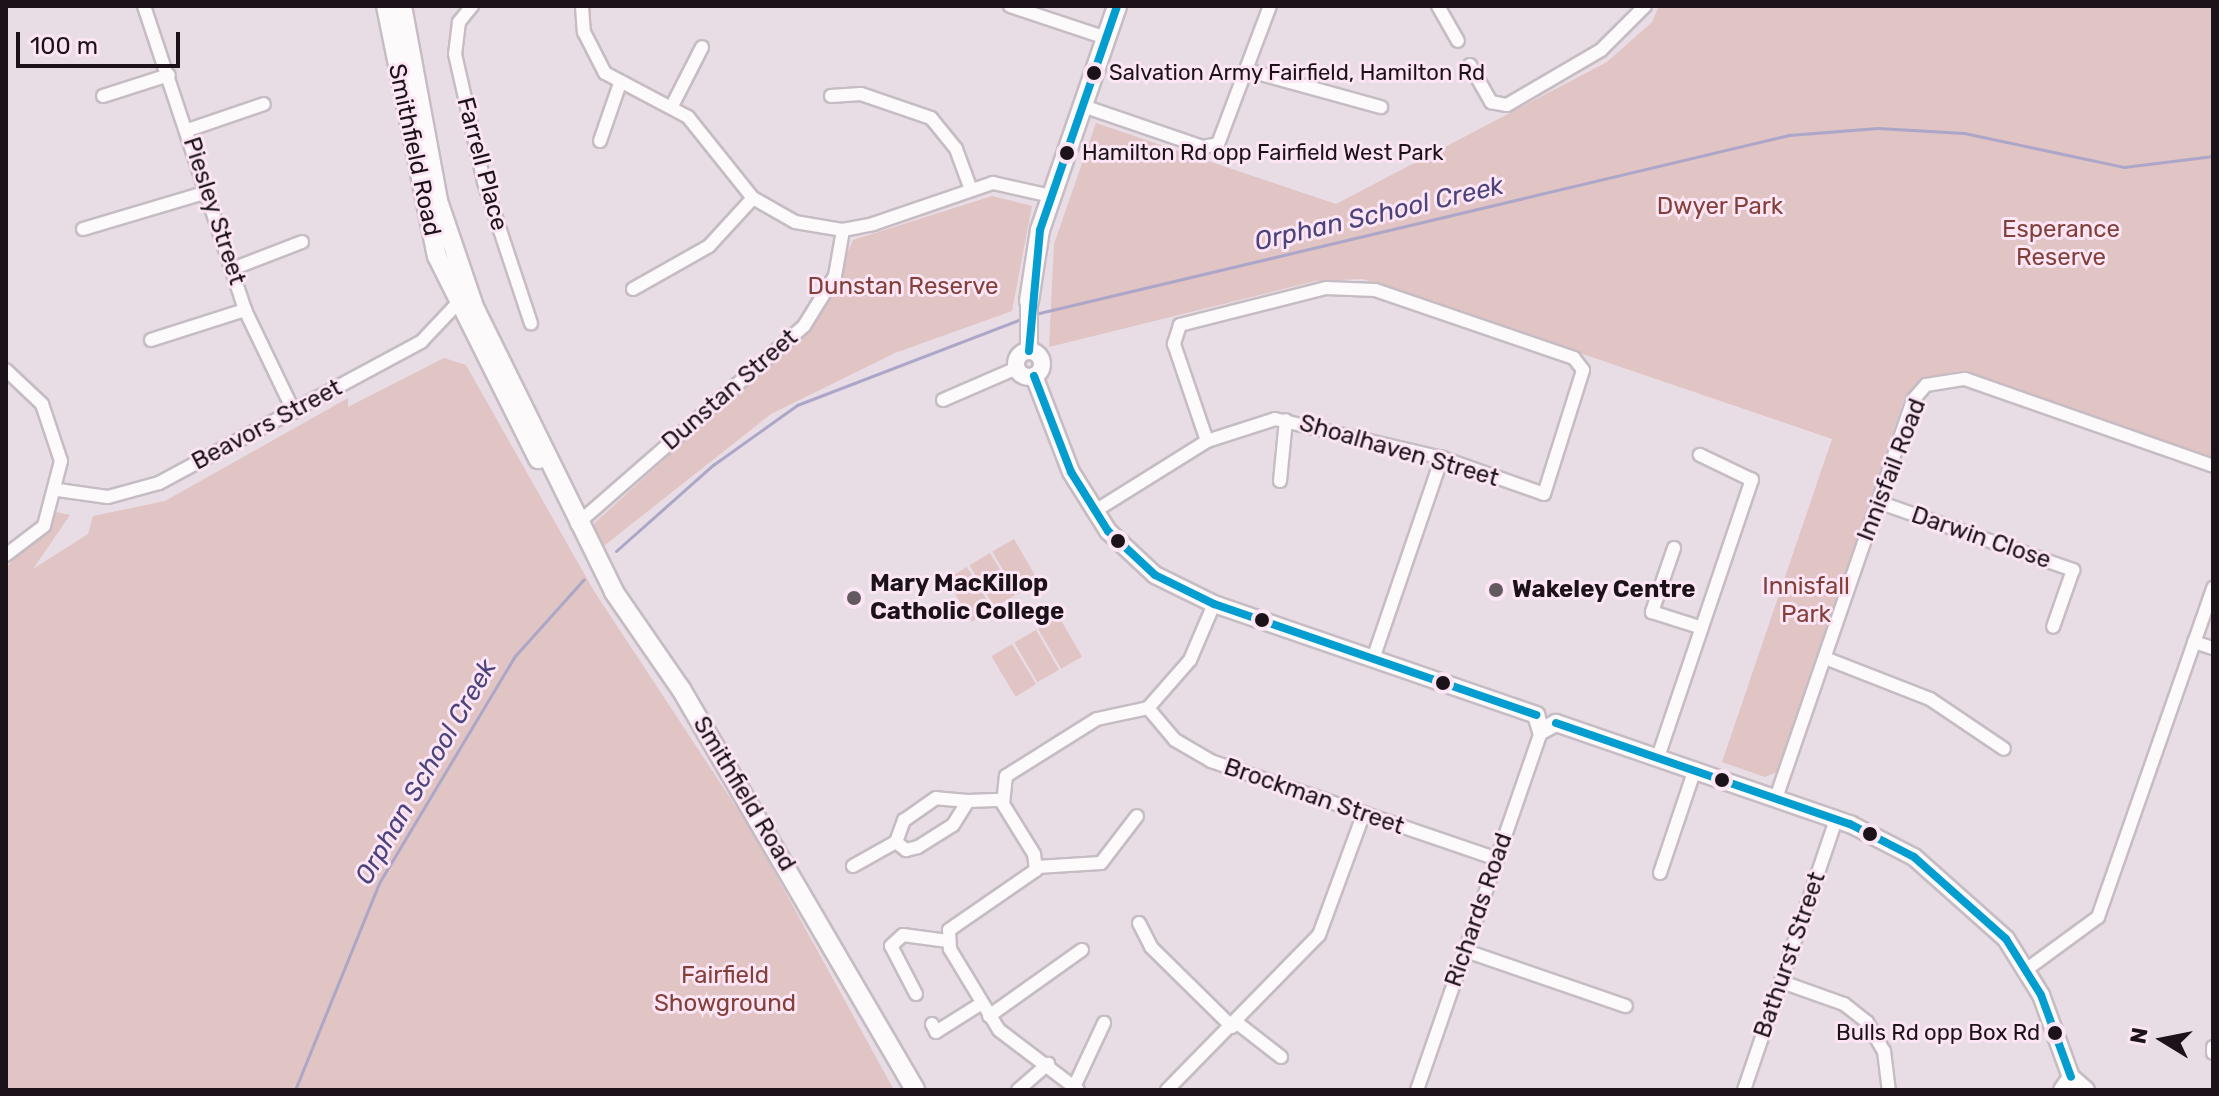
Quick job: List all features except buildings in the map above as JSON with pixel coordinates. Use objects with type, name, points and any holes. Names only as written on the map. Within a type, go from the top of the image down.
[{"type":"main road","name":"Smithfield Road","points":[[386,6],[417,184],[456,305],[566,502]]},
{"type":"main road","points":[[394,6],[410,51]]},
{"type":"main road","name":"Smithfield Road","points":[[402,6],[428,162],[464,287],[516,390],[577,524],[915,1090]]},
{"type":"main road","points":[[1029,301],[1051,196],[1117,6]]},
{"type":"main road","points":[[428,162],[429,200],[459,293],[456,305],[516,390]]},
{"type":"street","name":"Piesley Street","points":[[144,6],[188,130],[245,310],[294,412]]},
{"type":"street","name":"Farrell Place","points":[[472,6],[459,22],[455,54],[484,182],[531,323]]},
{"type":"street","points":[[582,6],[593,56],[619,86],[672,106],[707,134],[753,198],[795,222],[843,230],[970,187],[1006,183],[1051,196]]},
{"type":"street","points":[[1010,6],[1106,38]]},
{"type":"street","points":[[1083,106],[1208,147],[1227,134],[1270,6]]},
{"type":"street","points":[[1438,6],[1458,41]]},
{"type":"street","points":[[1470,65],[1491,102],[1507,105],[1601,50],[1645,6]]},
{"type":"street","points":[[672,106],[702,47]]},
{"type":"street","points":[[1250,71],[1381,107]]},
{"type":"street","points":[[103,96],[169,75]]},
{"type":"street","points":[[600,141],[619,86]]},
{"type":"street","points":[[831,96],[861,94],[931,118],[956,149],[970,187]]},
{"type":"street","points":[[188,130],[264,104]]},
{"type":"street","points":[[83,229],[207,192]]},
{"type":"street","points":[[633,289],[709,246],[753,198]]},
{"type":"street","name":"Dunstan Street","points":[[577,524],[804,326],[835,276],[843,230]]},
{"type":"street","points":[[232,269],[302,242]]},
{"type":"street","name":"Shoalhaven Street","points":[[1095,511],[1207,441],[1245,424],[1286,420],[1442,458],[1544,494],[1583,367],[1375,290],[1314,291],[1188,319],[1177,329],[1174,344],[1190,404],[1207,441]]},
{"type":"street","points":[[1029,301],[1029,351]]},
{"type":"street","name":"Beavors Street","points":[[58,490],[95,497],[139,490],[294,412],[421,342],[456,305]]},
{"type":"street","points":[[151,340],[245,310]]},
{"type":"street","points":[[1017,368],[1018,356],[1029,351]]},
{"type":"street","points":[[1029,351],[1042,361],[1034,376],[1052,433],[1095,511],[1155,575],[1214,604],[1545,723],[1695,769],[1836,819],[1891,843],[1960,891],[2027,969],[2066,1084],[2086,1090]]},
{"type":"street","points":[[943,400],[1017,368],[1034,376]]},
{"type":"street","points":[[6,370],[49,416],[61,461],[58,490],[40,532],[6,555]]},
{"type":"street","name":"Innisfail Road","points":[[1776,798],[1913,400],[1949,376],[2213,466]]},
{"type":"street","points":[[1280,481],[1286,420]]},
{"type":"street","points":[[1658,757],[1752,480],[1700,455]]},
{"type":"street","points":[[1373,659],[1442,458]]},
{"type":"street","name":"Darwin Close","points":[[1878,502],[2073,570],[2053,627]]},
{"type":"street","points":[[1674,548],[1652,612],[1702,628]]},
{"type":"street","points":[[2027,969],[2098,917],[2213,588]]},
{"type":"street","points":[[1037,867],[1002,800],[1012,771],[1097,719],[1148,708],[1190,660],[1214,604]]},
{"type":"street","points":[[2194,642],[2213,648]]},
{"type":"street","points":[[1825,658],[1930,699],[2004,749]]},
{"type":"street","name":"Brockman Street","points":[[1148,708],[1195,754],[1497,859]]},
{"type":"street","name":"Richards Road","points":[[1419,1089],[1545,723]]},
{"type":"street","points":[[1660,873],[1695,769]]},
{"type":"street","points":[[853,866],[896,842],[904,820],[936,798],[1002,800]]},
{"type":"street","points":[[896,842],[918,847],[953,825],[968,801]]},
{"type":"street","points":[[1167,1090],[1319,935],[1364,813]]},
{"type":"street","points":[[948,941],[955,924],[1037,867],[1061,869],[1112,856],[1137,816]]},
{"type":"street","name":"Bathurst Street","points":[[1744,1090],[1836,819]]},
{"type":"street","points":[[1139,923],[1151,947],[1234,1025],[1281,1057]]},
{"type":"street","points":[[916,994],[891,946],[903,935],[948,941]]},
{"type":"street","points":[[948,941],[989,1016],[1076,1088],[1104,1023]]},
{"type":"street","points":[[989,1016],[1082,950]]},
{"type":"street","points":[[1466,951],[1626,1006]]},
{"type":"street","points":[[1782,982],[1844,1004],[1867,1022],[1888,1061],[1889,1090]]},
{"type":"street","points":[[932,1024],[936,1032],[982,1003]]},
{"type":"street","points":[[1018,1090],[1048,1064]]},
{"type":"green space","points":[[1659,6],[2213,6],[2213,457],[1959,371],[1923,379],[1904,399],[1777,772],[1765,777],[1722,762],[1832,439],[1363,279],[1316,281],[1049,347],[1054,244],[1096,123],[1336,204],[1607,62],[1652,22]]},
{"type":"green space","name":"Dunstan Reserve","points":[[992,196],[1032,206],[1012,311],[895,353],[771,414],[600,549],[588,529],[816,321],[853,240]]},
{"type":"green space","name":"Fairfield Showground","points":[[444,358],[466,365],[594,591],[750,828],[894,1090],[6,1090],[6,568],[56,512],[70,515],[33,569],[88,534],[93,516],[165,501],[348,398],[348,407]]},
{"type":"green space","points":[[1014,539],[1039,582],[1017,595],[992,552]]},
{"type":"green space","points":[[990,553],[1015,595],[995,607],[969,565]]},
{"type":"green space","points":[[967,567],[992,609],[972,621],[946,579]]},
{"type":"green space","points":[[1059,617],[1082,657],[1061,669],[1038,629]]},
{"type":"green space","points":[[1036,630],[1059,670],[1037,682],[1014,642]]},
{"type":"green space","points":[[1012,644],[1036,684],[1016,697],[991,656]]},
{"type":"waterway","name":"Orphan School Creek","points":[[1035,314],[1789,135],[1878,128],[1964,133],[2124,167],[2213,156]]},
{"type":"waterway","name":"Orphan School Creek","points":[[616,551],[713,465],[797,405],[1024,318]]},
{"type":"waterway","name":"Orphan School Creek","points":[[295,1090],[379,883],[515,656],[584,579]]},
{"type":"transit line","points":[[1029,351],[1040,230],[1117,6]]},
{"type":"transit line","points":[[1034,376],[1071,472],[1108,531],[1155,575],[1214,604],[1536,715]]},
{"type":"transit line","points":[[1556,723],[1850,824],[1914,857],[2006,939],[2041,995],[2071,1077]]},
{"type":"place","name":"Salvation Army Fairfield, Hamilton Rd","points":[[1094,73]]},
{"type":"place","name":"Hamilton Rd opp Fairfield West Park","points":[[1067,153]]},
{"type":"place","name":"Wakeley Centre","points":[[1496,590]]},
{"type":"place","name":"Mary MacKillop Catholic College","points":[[854,598]]},
{"type":"place","name":"Bulls Rd opp Box Rd","points":[[2055,1033]]},
{"type":"park label","name":"Dwyer Park","points":[[1720,207]]},
{"type":"park label","name":"Esperance Reserve","points":[[2061,244]]},
{"type":"park label","name":"Innisfall Park","points":[[1806,601]]}]
